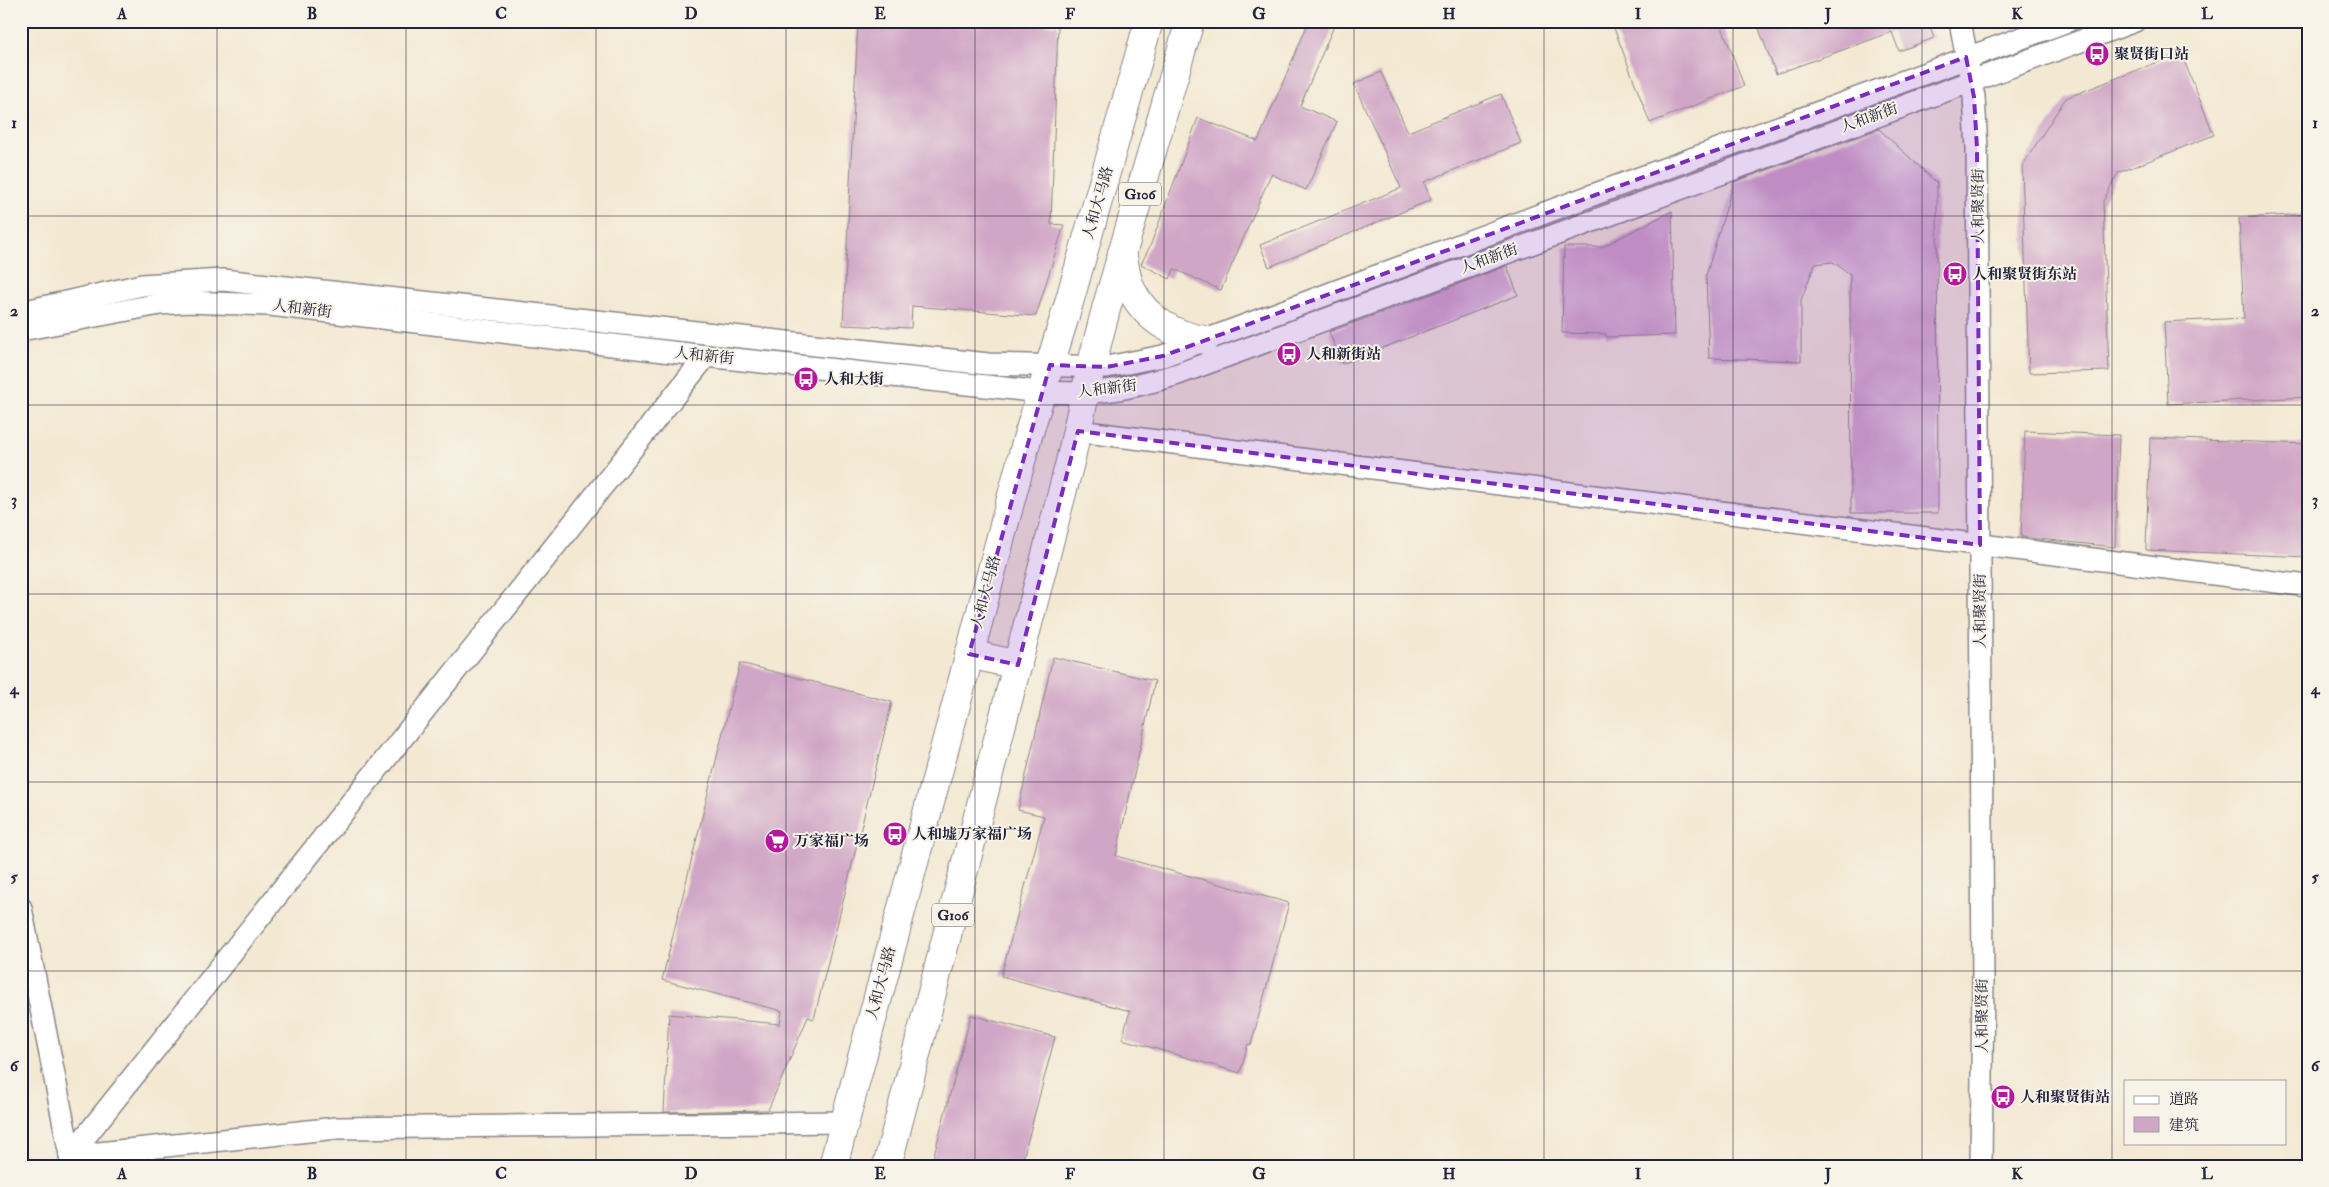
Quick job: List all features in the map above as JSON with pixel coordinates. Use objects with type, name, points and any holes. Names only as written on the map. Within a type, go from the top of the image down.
[{"type":"highway","name":"人和大马路","points":[[833,1166],[1027,438],[1050,365],[1149,21]]},
{"type":"highway","name":"G106","points":[[887,1166],[1078,430],[1091,367],[1122,253],[1190,21]]},
{"type":"highway","points":[[1122,253],[1132,291],[1152,316],[1175,333],[1188,338],[1205,340]]},
{"type":"highway","points":[[969,654],[1018,665]]},
{"type":"street","name":"人和聚贤街","points":[[1960,21],[1972,80],[1977,148],[1982,969],[1981,1166]]},
{"type":"street","name":"人和新街","points":[[21,312],[142,285],[223,280],[979,363],[1091,367],[1130,364],[1163,356],[1966,57],[2068,21]]},
{"type":"street","name":"人和新街","points":[[21,330],[160,304],[224,303],[270,305],[706,356],[1042,392],[1085,393],[1118,391],[1178,374],[2135,21]]},
{"type":"street","points":[[71,1161],[706,356]]},
{"type":"street","points":[[1078,430],[2308,586]]},
{"type":"street","points":[[21,908],[71,1161]]},
{"type":"street","points":[[71,1161],[337,1128],[844,1122]]},
{"type":"highlighted area","points":[[1966,57],[1974,97],[1977,148],[1980,545],[1078,431],[1018,665],[969,654],[1050,365],[1107,367],[1163,356]]},
{"type":"building","points":[[858,21],[958,21],[1058,25],[1051,224],[1064,225],[1036,316],[912,306],[911,328],[843,325]]},
{"type":"building","points":[[1309,21],[1336,21],[1300,106],[1337,122],[1306,190],[1271,174],[1221,290],[1174,269],[1170,279],[1141,264],[1151,244],[1198,118],[1258,141]]},
{"type":"building","points":[[1632,21],[1720,21],[1744,86],[1650,123],[1614,28]]},
{"type":"building","points":[[1756,21],[1928,21],[1934,38],[1899,51],[1892,32],[1776,74]]},
{"type":"building","points":[[2181,53],[2214,135],[2118,173],[2103,201],[2109,371],[2029,373],[2022,166],[2066,98]]},
{"type":"building","points":[[1381,72],[1408,132],[1501,94],[1521,143],[1424,182],[1431,200],[1269,267],[1260,245],[1401,188],[1354,84]]},
{"type":"building","points":[[1879,129],[1937,183],[1938,513],[1851,513],[1850,274],[1833,262],[1815,264],[1801,300],[1801,361],[1709,358],[1706,275],[1734,182]]},
{"type":"building","points":[[1672,211],[1675,335],[1606,337],[1606,334],[1562,333],[1564,247],[1602,247]]},
{"type":"building","points":[[2308,214],[2308,397],[2168,404],[2164,322],[2244,318],[2239,218]]},
{"type":"building","points":[[1507,266],[1518,295],[1342,364],[1329,332]]},
{"type":"building","points":[[2025,431],[2119,435],[2115,547],[2021,537]]},
{"type":"building","points":[[2150,438],[2308,444],[2308,557],[2146,550]]},
{"type":"building","points":[[1053,657],[1155,681],[1116,856],[1289,903],[1251,1045],[1248,1044],[1240,1073],[1122,1039],[1130,1011],[1001,976],[1044,816],[1018,810]]},
{"type":"building","name":"万家福广场","points":[[740,663],[892,702],[814,1019],[808,1017],[768,1110],[664,1112],[669,1014],[780,1024],[782,1011],[662,980]]},
{"type":"building","points":[[971,1015],[1055,1037],[1021,1166],[931,1166]]},
{"type":"place","name":"聚贤街口站","points":[[2097,54]]},
{"type":"place","name":"人和聚贤街东站","points":[[1955,274]]},
{"type":"place","name":"人和新街站","points":[[1289,354]]},
{"type":"place","name":"人和大街","points":[[806,379]]},
{"type":"place","name":"人和墟万家福广场","points":[[895,834]]},
{"type":"place","name":"万家福广场","points":[[777,841]]},
{"type":"place","name":"人和聚贤街站","points":[[2003,1097]]}]
